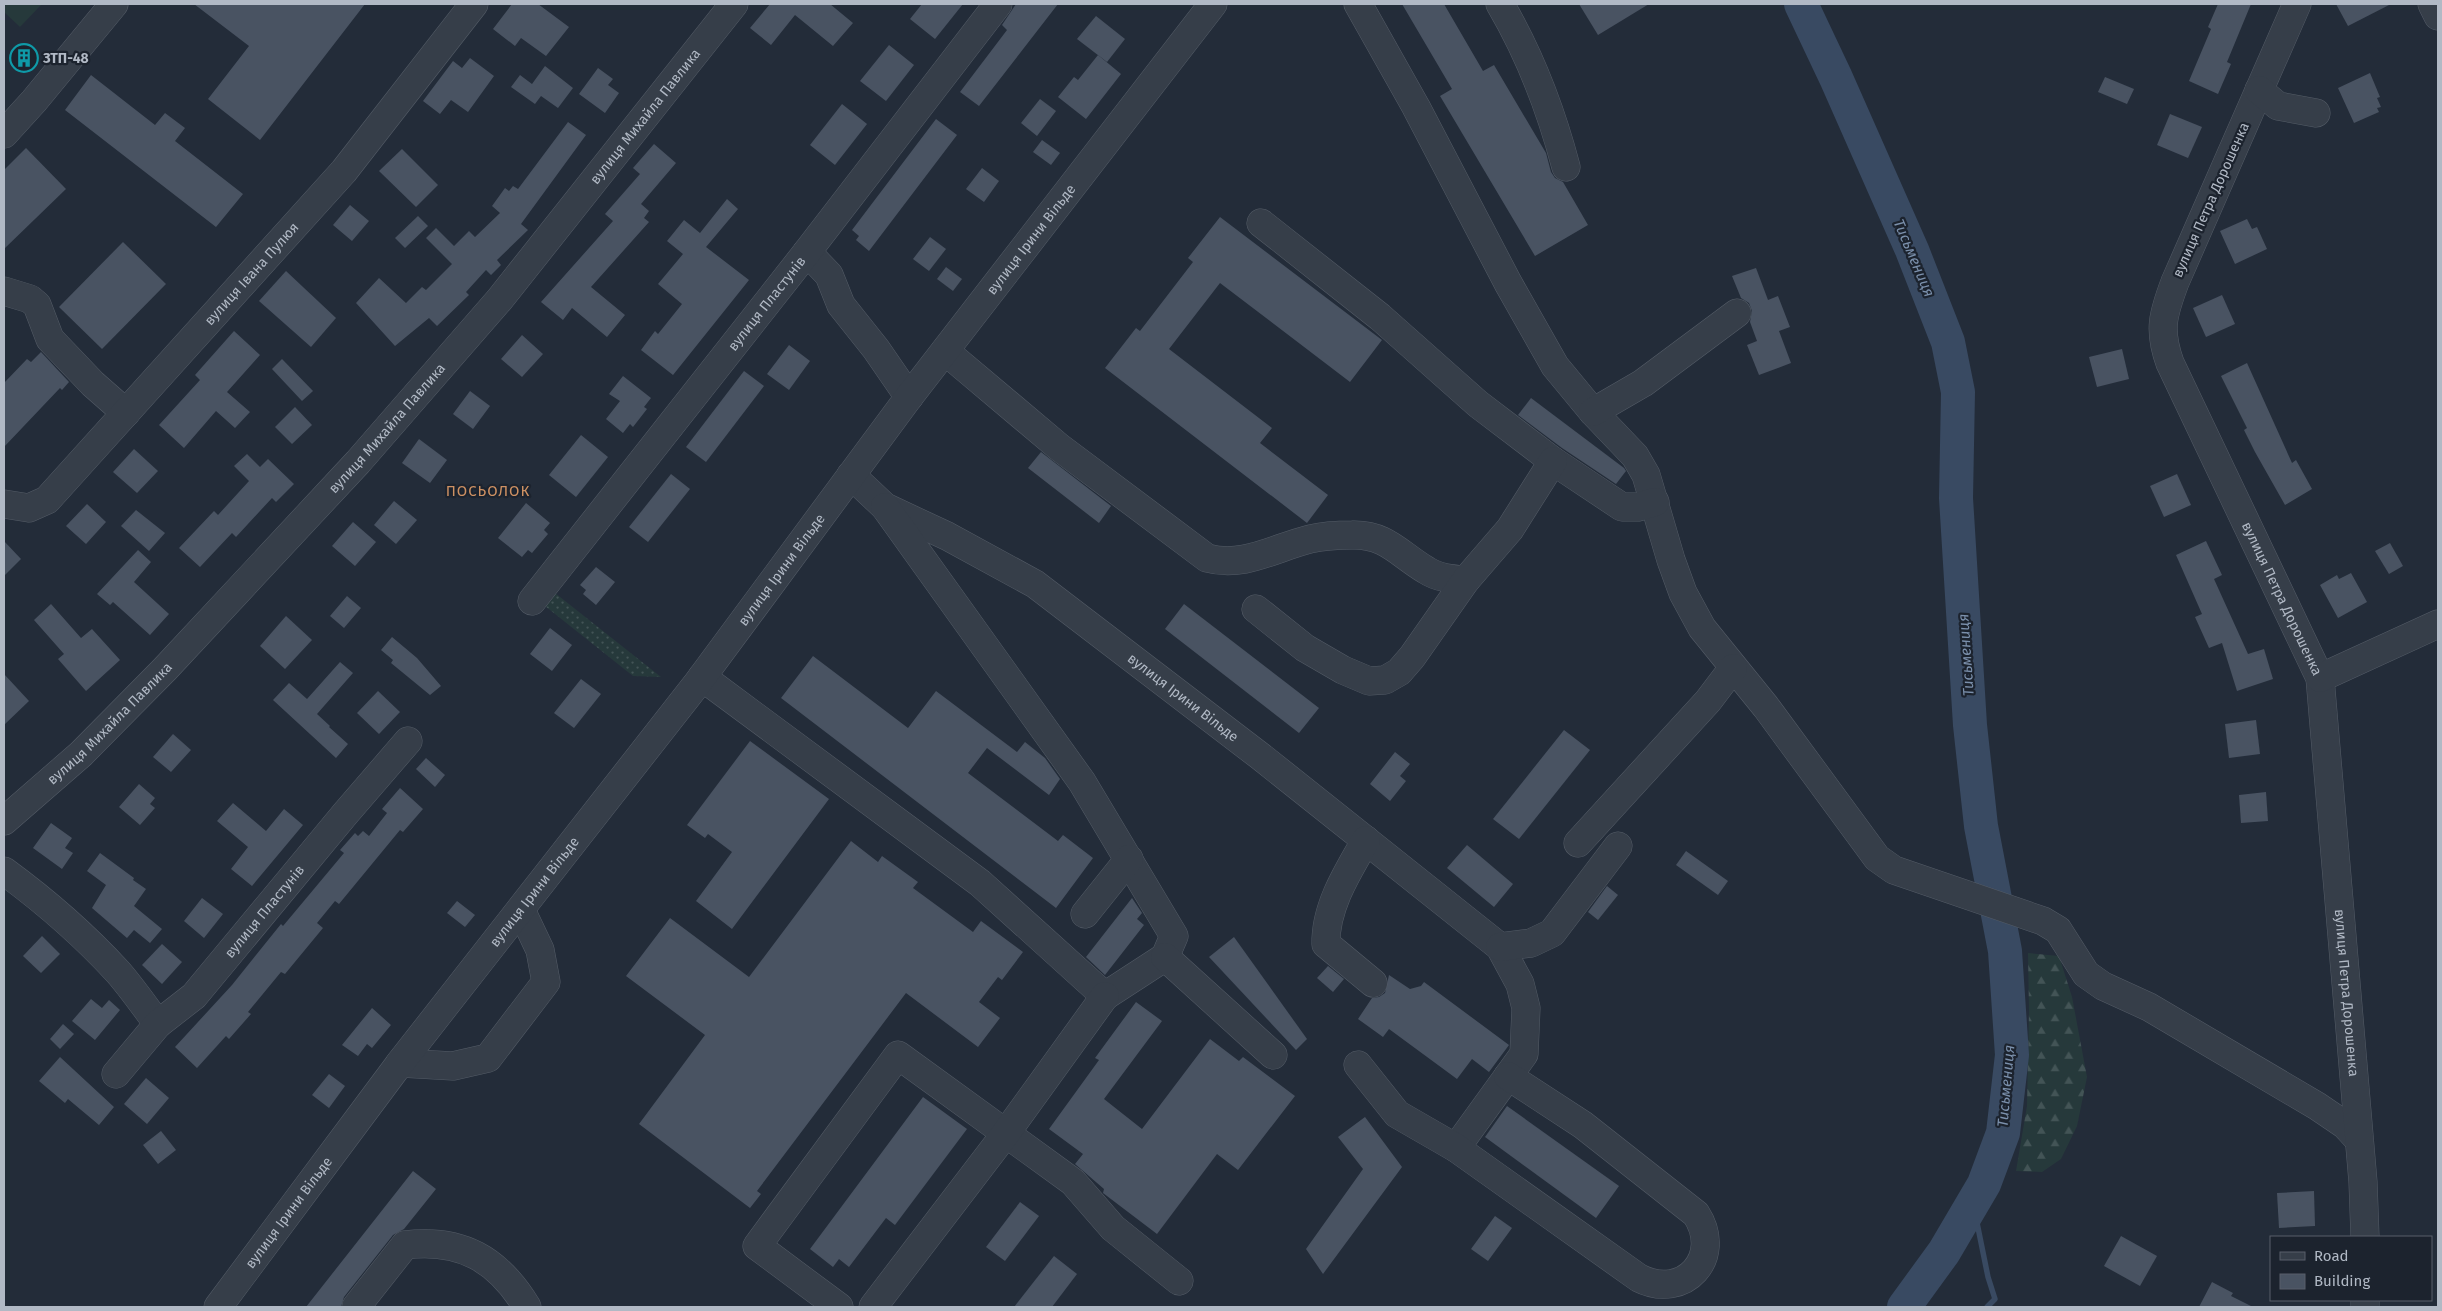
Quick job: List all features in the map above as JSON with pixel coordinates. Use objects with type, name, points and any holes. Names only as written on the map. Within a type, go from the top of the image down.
[{"type":"street","points":[[4,134],[34,101],[114,4]]},
{"type":"street","name":"вулиця Івана Пулюя","points":[[4,504],[29,508],[47,500],[344,171],[474,4]]},
{"type":"street","name":"вулиця Михайла Павлика","points":[[4,821],[109,726],[358,462],[500,299],[734,4]]},
{"type":"street","name":"вулиця Пластунів","points":[[532,601],[807,252],[998,4]]},
{"type":"street","name":"вулиця Ірини Вільде","points":[[218,1307],[400,1063],[702,677],[909,397],[1213,4]]},
{"type":"street","points":[[1358,4],[1550,358],[1592,412],[1635,456],[1646,475],[1671,560],[1683,593],[1702,628],[1796,746],[1877,858],[1894,870],[2043,921],[2058,930],[2086,974],[2103,986],[2149,1006],[2335,1118],[2358,1138]]},
{"type":"street","points":[[1500,4],[1522,42],[1555,125],[1566,167]]},
{"type":"street","name":"вулиця Петра Дорошенка","points":[[2297,4],[2175,282],[2164,313],[2161,330],[2170,363],[2320,678],[2362,1182],[2364,1236]]},
{"type":"street","points":[[2432,4],[2438,16]]},
{"type":"street","points":[[2259,90],[2278,106],[2316,113]]},
{"type":"street","points":[[1261,223],[1380,317],[1478,404],[1553,460],[1622,506],[1638,508],[1655,502]]},
{"type":"street","points":[[807,252],[829,275],[840,305],[876,349],[909,397]]},
{"type":"street","points":[[4,291],[30,299],[37,305],[50,339],[93,384],[126,413]]},
{"type":"street","points":[[1592,412],[1643,383],[1737,313]]},
{"type":"street","points":[[945,351],[1055,443],[1207,558],[1229,562],[1245,560],[1312,538],[1366,536],[1381,539],[1394,546],[1427,571],[1443,578],[1466,580]]},
{"type":"street","points":[[1256,609],[1305,648],[1343,670],[1369,681],[1385,680],[1399,672],[1412,657],[1466,580],[1510,529],[1553,460]]},
{"type":"street","name":"вулиця Ірини Вільде","points":[[851,475],[885,507],[947,536],[1036,584],[1253,750],[1500,947]]},
{"type":"street","points":[[873,1307],[1006,1133],[1105,996],[1165,957],[1174,936],[1082,782],[885,507]]},
{"type":"street","points":[[2320,678],[2438,624]]},
{"type":"street","points":[[1578,843],[1708,701],[1733,668]]},
{"type":"street","points":[[702,677],[980,883],[1105,996]]},
{"type":"street","name":"вулиця Пластунів","points":[[116,1074],[158,1024],[194,996],[408,741]]},
{"type":"street","points":[[1366,840],[1347,874],[1333,908],[1326,934],[1326,944],[1373,983]]},
{"type":"street","points":[[1456,1148],[1524,1054],[1526,1008],[1520,984],[1500,947],[1531,944],[1552,933],[1618,846]]},
{"type":"street","points":[[1085,914],[1128,860]]},
{"type":"street","points":[[4,871],[70,925],[111,966],[158,1024]]},
{"type":"street","points":[[400,1063],[453,1066],[488,1058],[546,982],[540,950],[521,910]]},
{"type":"street","points":[[1165,957],[1273,1055]]},
{"type":"street","points":[[839,1307],[757,1246],[898,1055],[1073,1182],[1113,1228],[1179,1281]]},
{"type":"street","points":[[1358,1065],[1397,1114],[1456,1148],[1648,1282],[1669,1285],[1681,1281],[1691,1274],[1700,1265],[1706,1243],[1702,1223],[1696,1214],[1583,1124],[1508,1076]]},
{"type":"street","points":[[356,1307],[405,1245],[425,1242],[451,1246],[478,1255],[496,1268],[516,1290],[527,1307]]},
{"type":"green space","points":[[4,4],[42,4],[20,27],[4,12]]},
{"type":"green space","points":[[555,593],[661,677],[633,676],[545,606]]},
{"type":"green space","points":[[2028,953],[2059,956],[2072,997],[2087,1077],[2077,1126],[2061,1159],[2042,1172],[2016,1171],[2027,1106]]},
{"type":"building","points":[[194,4],[365,4],[260,140],[208,99],[249,46]]},
{"type":"building","points":[[512,4],[538,4],[569,27],[546,56],[521,38],[515,46],[493,29]]},
{"type":"building","points":[[770,4],[830,4],[853,23],[833,46],[795,15],[771,45],[750,28]]},
{"type":"building","points":[[922,4],[963,4],[935,39],[910,19]]},
{"type":"building","points":[[1016,4],[1058,4],[979,106],[960,92],[1007,30],[1002,25]]},
{"type":"building","points":[[1402,4],[1444,4],[1483,71],[1494,65],[1546,153],[1551,172],[1555,178],[1563,182],[1588,225],[1535,256],[1440,96],[1452,89]]},
{"type":"building","points":[[1579,4],[1649,4],[1598,35]]},
{"type":"building","points":[[2218,4],[2251,4],[2227,62],[2231,64],[2218,94],[2189,81],[2211,29],[2208,27]]},
{"type":"building","points":[[2336,4],[2391,4],[2348,26]]},
{"type":"building","points":[[1096,16],[1125,39],[1107,62],[1077,39]]},
{"type":"building","points":[[889,45],[914,65],[886,101],[860,81]]},
{"type":"building","name":"ЗТП-48","points":[[20,46],[38,58],[28,71],[11,59]]},
{"type":"building","points":[[1098,55],[1121,74],[1086,119],[1058,97],[1074,77],[1078,80]]},
{"type":"building","points":[[470,58],[494,76],[468,112],[451,100],[440,114],[423,101],[453,61],[462,68]]},
{"type":"building","points":[[545,66],[573,88],[558,108],[541,96],[535,104],[511,87],[520,75],[532,84]]},
{"type":"building","points":[[598,68],[613,79],[608,85],[619,93],[605,113],[579,94]]},
{"type":"building","points":[[2370,73],[2380,97],[2377,98],[2381,107],[2377,108],[2379,112],[2354,123],[2338,88]]},
{"type":"building","points":[[91,75],[155,125],[165,113],[185,128],[175,141],[243,194],[216,227],[65,110]]},
{"type":"building","points":[[2105,77],[2134,89],[2127,104],[2098,92]]},
{"type":"building","points":[[1040,99],[1056,111],[1037,136],[1021,123]]},
{"type":"building","points":[[842,104],[867,124],[835,165],[810,145]]},
{"type":"building","points":[[2170,114],[2202,127],[2188,158],[2157,145]]},
{"type":"building","points":[[936,119],[957,135],[869,251],[856,240],[859,236],[852,230]]},
{"type":"building","points":[[568,122],[586,135],[521,224],[528,230],[497,260],[501,265],[491,275],[486,270],[466,292],[469,295],[437,326],[429,318],[395,346],[356,303],[379,278],[406,303],[422,287],[426,290],[452,264],[426,238],[436,228],[454,246],[469,231],[475,237],[500,213],[492,206],[505,188],[509,191],[513,186],[518,189]]},
{"type":"building","points":[[1042,140],[1060,153],[1051,165],[1033,152]]},
{"type":"building","points":[[654,144],[676,163],[641,204],[649,211],[644,218],[649,222],[591,287],[625,315],[607,337],[572,308],[563,320],[541,302],[613,221],[605,214],[640,174],[633,168]]},
{"type":"building","points":[[26,148],[66,189],[4,249],[4,170]]},
{"type":"building","points":[[402,149],[438,185],[416,207],[379,171]]},
{"type":"building","points":[[982,168],[999,181],[984,202],[966,189]]},
{"type":"building","points":[[727,199],[738,209],[706,247],[749,280],[673,375],[641,350],[655,331],[658,334],[682,304],[658,284],[683,254],[667,241],[684,220],[700,233]]},
{"type":"building","points":[[350,205],[369,221],[352,241],[333,225]]},
{"type":"building","points":[[418,216],[428,226],[405,248],[395,238]]},
{"type":"building","points":[[1220,217],[1382,340],[1350,382],[1220,283],[1169,349],[1272,428],[1260,443],[1328,495],[1307,523],[1105,368],[1136,328],[1140,331],[1193,262],[1188,258]]},
{"type":"building","points":[[2247,219],[2252,229],[2257,227],[2267,249],[2235,264],[2220,231]]},
{"type":"building","points":[[930,237],[946,249],[929,271],[913,259]]},
{"type":"building","points":[[123,242],[166,284],[102,349],[59,307]]},
{"type":"building","points":[[946,267],[962,279],[953,291],[937,279]]},
{"type":"building","points":[[1756,268],[1768,300],[1778,296],[1790,327],[1779,331],[1791,363],[1759,375],[1747,345],[1757,341],[1750,322],[1752,311],[1749,303],[1741,298],[1732,276]]},
{"type":"building","points":[[286,271],[336,318],[311,347],[259,301]]},
{"type":"building","points":[[2222,295],[2235,324],[2206,337],[2193,308]]},
{"type":"building","points":[[234,331],[260,355],[227,392],[250,412],[235,428],[216,411],[184,448],[159,425],[200,380],[195,375]]},
{"type":"building","points":[[522,335],[543,354],[522,377],[501,359]]},
{"type":"building","points":[[789,345],[810,361],[789,390],[767,374]]},
{"type":"building","points":[[2122,349],[2129,379],[2097,387],[2089,357]]},
{"type":"building","points":[[41,352],[69,382],[62,390],[60,388],[4,447],[4,383],[27,359],[31,362]]},
{"type":"building","points":[[282,359],[313,391],[302,401],[272,369]]},
{"type":"building","points":[[2247,363],[2292,463],[2296,460],[2312,489],[2285,505],[2244,430],[2247,428],[2221,376]]},
{"type":"building","points":[[744,371],[764,386],[706,462],[686,447]]},
{"type":"building","points":[[623,376],[651,398],[644,407],[647,409],[633,427],[630,424],[623,433],[606,419],[620,401],[609,394]]},
{"type":"building","points":[[470,391],[490,406],[473,429],[453,414]]},
{"type":"building","points":[[1531,398],[1624,468],[1626,471],[1616,484],[1562,448],[1518,415]]},
{"type":"building","points":[[295,407],[312,425],[292,444],[275,427]]},
{"type":"building","points":[[581,435],[608,457],[576,497],[549,475]]},
{"type":"building","points":[[419,439],[447,460],[430,483],[402,463]]},
{"type":"building","points":[[134,449],[158,471],[137,493],[113,472]]},
{"type":"building","points":[[1041,452],[1111,506],[1099,523],[1028,468]]},
{"type":"building","points":[[247,454],[260,467],[268,459],[294,484],[276,502],[272,498],[236,537],[232,533],[200,567],[179,548],[214,511],[218,515],[249,481],[234,466]]},
{"type":"building","points":[[671,474],[690,489],[648,542],[629,527]]},
{"type":"building","points":[[2177,474],[2191,505],[2164,517],[2150,486]]},
{"type":"building","points":[[394,501],[417,520],[396,544],[374,525]]},
{"type":"building","points":[[526,503],[550,523],[544,530],[548,534],[532,553],[528,550],[522,557],[498,538]]},
{"type":"building","points":[[87,504],[106,522],[86,544],[66,526]]},
{"type":"building","points":[[136,510],[165,533],[149,551],[121,526]]},
{"type":"building","points":[[353,522],[376,542],[355,566],[332,546]]},
{"type":"building","points":[[4,541],[21,559],[4,576]]},
{"type":"building","points":[[2206,541],[2222,575],[2214,579],[2248,654],[2264,649],[2273,679],[2237,691],[2222,643],[2209,648],[2195,617],[2202,614],[2176,555]]},
{"type":"building","points":[[2390,543],[2403,566],[2389,574],[2375,551]]},
{"type":"building","points":[[138,550],[151,562],[134,582],[169,614],[150,635],[113,602],[110,605],[97,594]]},
{"type":"building","points":[[596,567],[615,582],[596,605],[583,594],[586,590],[580,585]]},
{"type":"building","points":[[2351,573],[2367,602],[2338,618],[2320,585],[2337,575],[2339,579]]},
{"type":"building","points":[[347,596],[361,608],[344,628],[330,616]]},
{"type":"building","points":[[51,604],[81,638],[92,629],[120,660],[86,691],[58,659],[64,654],[34,620]]},
{"type":"building","points":[[1184,604],[1319,708],[1299,733],[1165,629]]},
{"type":"building","points":[[286,616],[312,640],[285,669],[260,646]]},
{"type":"building","points":[[550,628],[572,645],[552,671],[530,654]]},
{"type":"building","points":[[392,637],[417,658],[441,686],[430,695],[391,663],[393,660],[381,650]]},
{"type":"building","points":[[813,656],[908,728],[936,691],[1017,752],[1025,742],[1045,758],[1060,779],[1049,795],[987,748],[968,773],[1058,841],[1063,835],[1093,858],[1056,908],[781,698]]},
{"type":"building","points":[[340,662],[353,673],[317,714],[348,744],[336,758],[273,700],[289,683],[307,699]]},
{"type":"building","points":[[4,674],[29,701],[4,725]]},
{"type":"building","points":[[581,679],[601,694],[574,728],[554,713]]},
{"type":"building","points":[[378,691],[400,712],[379,734],[357,713]]},
{"type":"building","points":[[2256,720],[2260,754],[2229,758],[2225,724]]},
{"type":"building","points":[[1564,730],[1590,750],[1519,839],[1493,819]]},
{"type":"building","points":[[173,734],[191,750],[171,772],[153,757]]},
{"type":"building","points":[[750,741],[829,799],[732,929],[696,901],[732,852],[708,834],[705,838],[687,825]]},
{"type":"building","points":[[1395,752],[1410,764],[1400,776],[1406,781],[1390,801],[1370,784]]},
{"type":"building","points":[[426,758],[445,775],[435,787],[416,769]]},
{"type":"building","points":[[139,784],[155,798],[150,804],[155,808],[140,825],[119,807]]},
{"type":"building","points":[[400,788],[423,809],[403,832],[400,830],[339,904],[335,901],[317,923],[323,928],[285,974],[281,972],[248,1012],[251,1014],[229,1039],[226,1036],[197,1068],[175,1047],[232,985],[281,924],[283,926],[344,853],[340,850],[355,833],[358,836],[363,831],[369,836],[387,813],[382,809]]},
{"type":"building","points":[[2266,792],[2268,821],[2241,823],[2239,795]]},
{"type":"building","points":[[233,803],[266,831],[284,809],[303,825],[252,886],[231,869],[248,847],[217,821]]},
{"type":"building","points":[[51,823],[72,838],[65,848],[73,853],[62,869],[33,848]]},
{"type":"building","points":[[851,841],[878,862],[882,856],[918,882],[913,888],[973,932],[981,921],[1023,952],[1002,980],[998,977],[979,1002],[1000,1018],[978,1047],[906,993],[757,1191],[761,1194],[750,1208],[639,1124],[705,1035],[626,976],[670,918],[749,977]]},
{"type":"building","points":[[1467,845],[1513,884],[1494,907],[1447,868]]},
{"type":"building","points":[[1686,851],[1728,881],[1718,895],[1676,865]]},
{"type":"building","points":[[100,853],[146,889],[134,906],[162,929],[150,943],[134,930],[127,938],[92,908],[106,885],[87,871]]},
{"type":"building","points":[[1607,886],[1618,895],[1598,920],[1588,912]]},
{"type":"building","points":[[202,898],[223,914],[204,938],[184,921]]},
{"type":"building","points":[[1132,898],[1142,913],[1137,919],[1144,925],[1105,975],[1086,957]]},
{"type":"building","points":[[457,901],[475,915],[465,927],[447,913]]},
{"type":"building","points":[[42,936],[60,954],[41,973],[23,956]]},
{"type":"building","points":[[1234,937],[1307,1039],[1296,1050],[1209,957]]},
{"type":"building","points":[[162,944],[182,962],[162,984],[142,965]]},
{"type":"building","points":[[1328,966],[1344,979],[1333,992],[1317,978]]},
{"type":"building","points":[[1389,975],[1410,989],[1421,986],[1424,982],[1509,1045],[1489,1072],[1472,1059],[1457,1079],[1389,1029],[1383,1037],[1358,1019],[1372,998],[1379,997],[1385,993]]},
{"type":"building","points":[[91,999],[102,1008],[109,1000],[120,1010],[95,1040],[72,1021]]},
{"type":"building","points":[[1136,1002],[1162,1021],[1104,1099],[1142,1129],[1210,1039],[1239,1061],[1243,1057],[1295,1096],[1238,1170],[1217,1154],[1157,1234],[1103,1193],[1104,1189],[1075,1164],[1083,1154],[1049,1129],[1099,1060],[1095,1058]]},
{"type":"building","points":[[372,1008],[391,1025],[372,1048],[367,1044],[358,1056],[342,1045]]},
{"type":"building","points":[[63,1024],[74,1034],[60,1049],[50,1039]]},
{"type":"building","points":[[60,1057],[114,1107],[99,1125],[68,1099],[65,1103],[39,1081]]},
{"type":"building","points":[[329,1074],[345,1086],[329,1108],[312,1095]]},
{"type":"building","points":[[146,1078],[169,1098],[147,1124],[124,1104]]},
{"type":"building","points":[[923,1097],[967,1129],[895,1225],[886,1218],[849,1267],[839,1259],[833,1267],[810,1249]]},
{"type":"building","points":[[1507,1106],[1619,1186],[1596,1218],[1485,1137]]},
{"type":"building","points":[[1365,1117],[1402,1167],[1323,1274],[1306,1249],[1363,1169],[1338,1137]]},
{"type":"building","points":[[161,1131],[176,1150],[158,1164],[143,1145]]},
{"type":"building","points":[[413,1171],[436,1189],[404,1229],[393,1235],[344,1297],[341,1307],[306,1307]]},
{"type":"building","points":[[2314,1191],[2315,1226],[2279,1228],[2277,1193]]},
{"type":"building","points":[[1020,1202],[1039,1216],[1005,1261],[986,1247]]},
{"type":"building","points":[[1495,1216],[1512,1228],[1488,1261],[1471,1249]]},
{"type":"building","points":[[2121,1236],[2157,1256],[2140,1286],[2104,1266]]},
{"type":"building","points":[[1054,1256],[1077,1274],[1052,1307],[1014,1307]]},
{"type":"building","points":[[2212,1282],[2233,1293],[2231,1296],[2253,1307],[2199,1307]]},
{"type":"waterway","name":"Тисьмениця","points":[[1801,4],[1912,250],[1948,342],[1958,392],[1956,498],[1970,725],[1981,826],[2005,951],[2012,1055],[2003,1133],[1984,1184],[1944,1252],[1904,1307]]},
{"type":"waterway","points":[[1973,1203],[1988,1277],[1995,1299],[1987,1307]]},
{"type":"place","name":"ЗТП-48","points":[[24,58]]},
{"type":"district","name":"ПОСЬОЛОК","points":[[488,491]]}]
